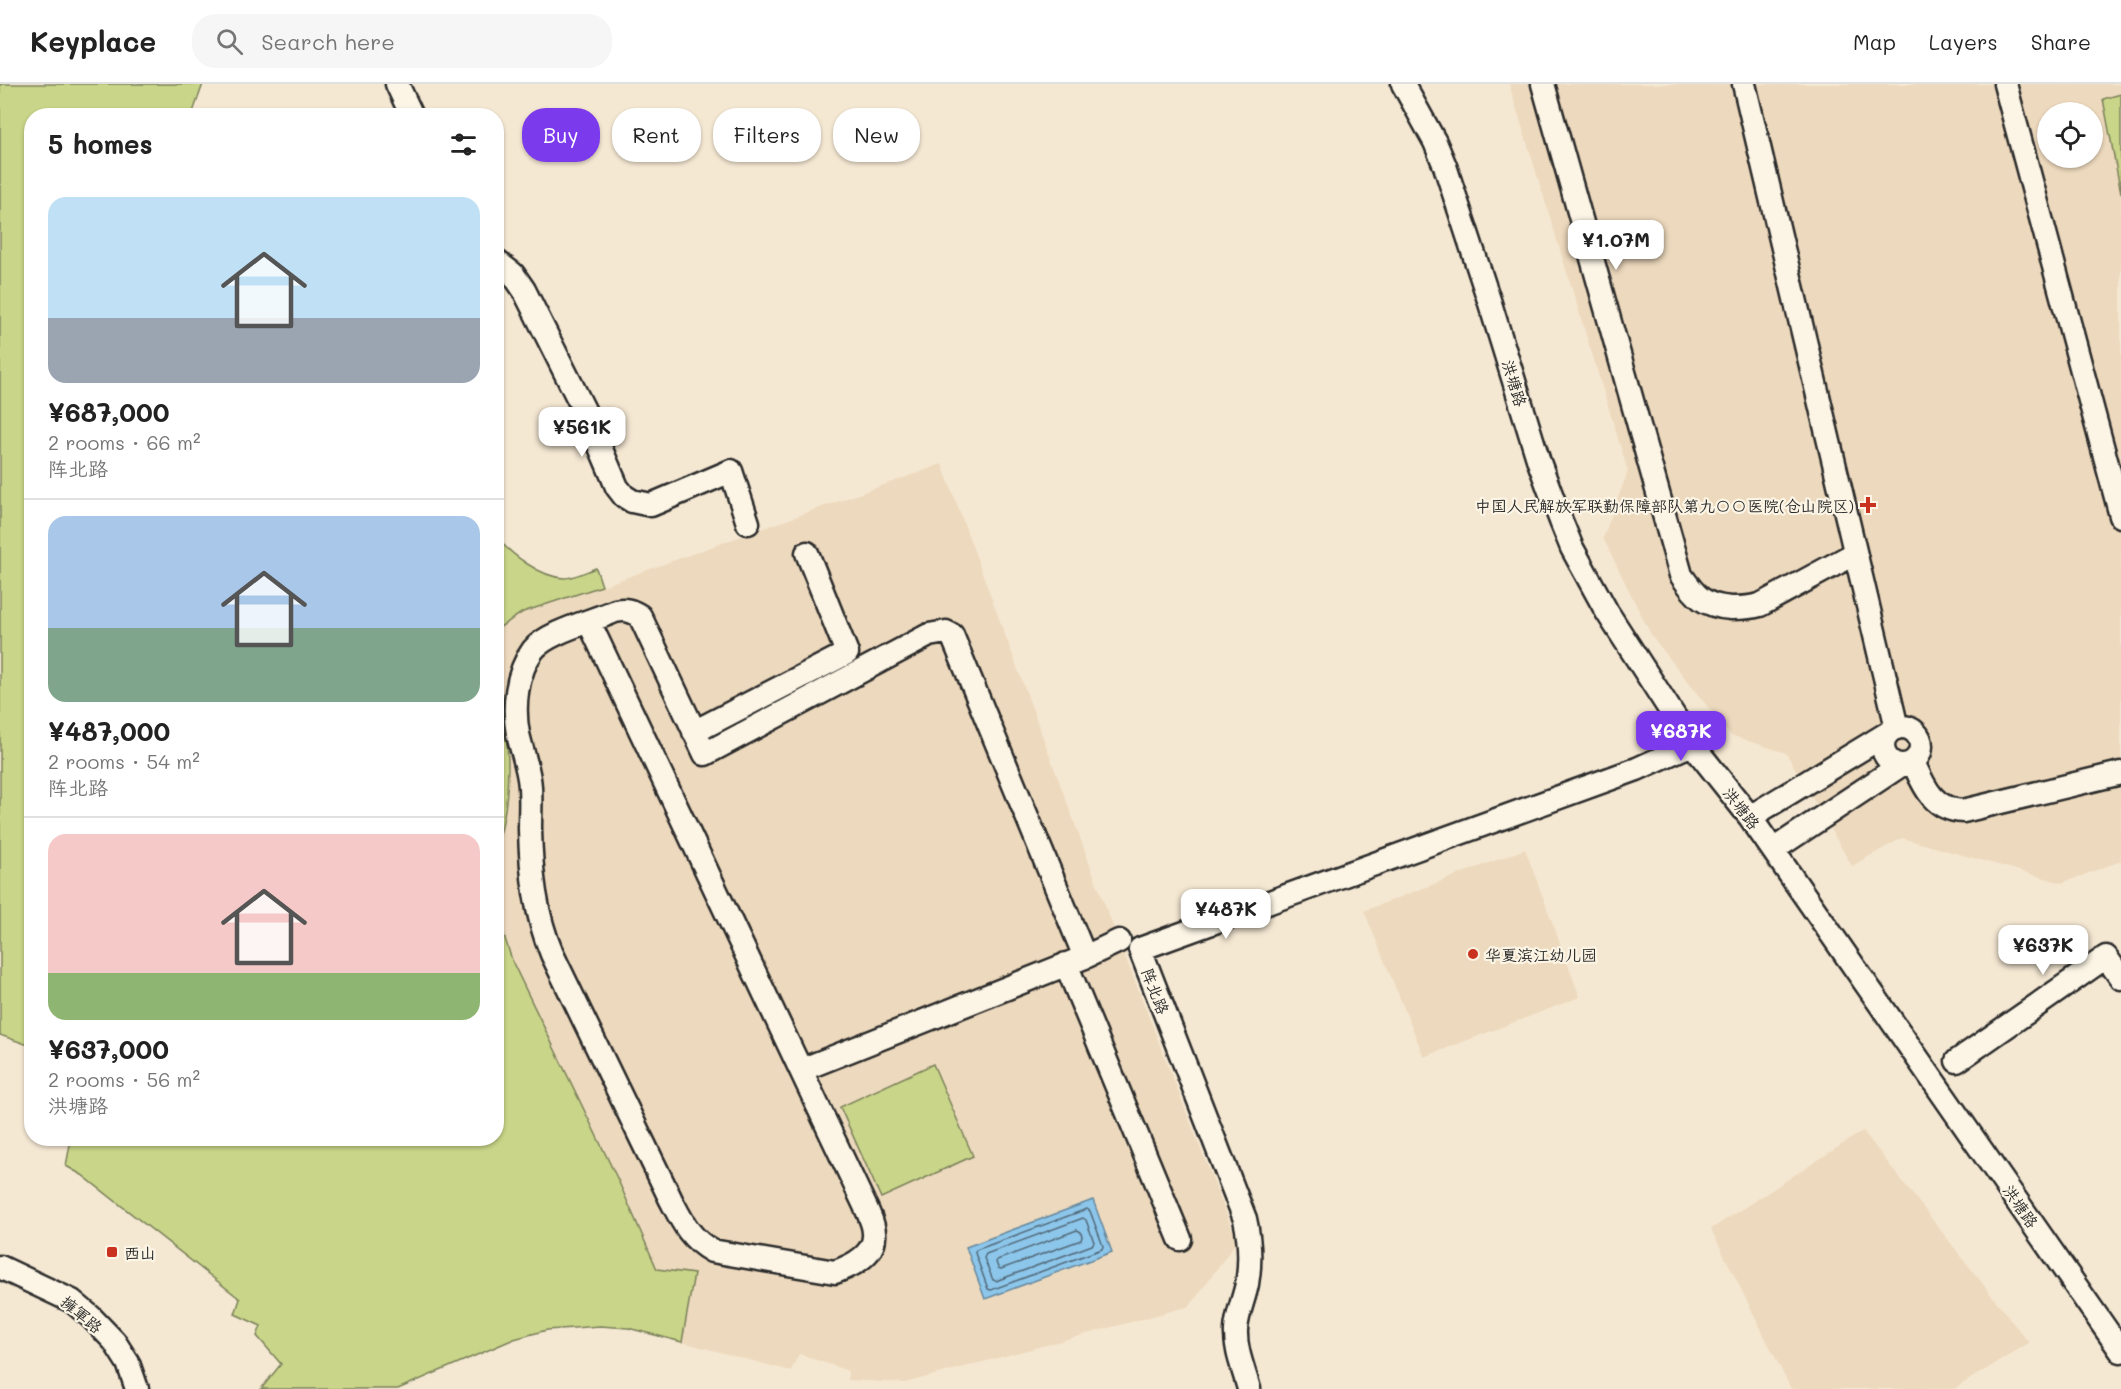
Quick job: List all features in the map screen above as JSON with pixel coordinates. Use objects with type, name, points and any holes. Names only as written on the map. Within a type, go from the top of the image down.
[{"type":"street","points":[[397,84],[408,108]]},
{"type":"street","name":"洪塘路","points":[[1402,84],[1435,142],[1445,166],[1539,462],[1572,548],[1607,612],[1692,744],[1750,817],[2121,1351]]},
{"type":"street","points":[[1543,84],[1681,575],[1696,596],[1714,607],[1751,608],[1854,554]]},
{"type":"street","points":[[1744,84],[1893,730]]},
{"type":"street","points":[[2005,84],[2121,516]]},
{"type":"street","points":[[504,267],[513,274],[524,290],[586,414],[611,475],[624,496],[641,504],[651,505],[732,471],[748,523]]},
{"type":"street","points":[[694,732],[847,653],[807,553]]},
{"type":"street","points":[[589,622],[867,1209],[875,1234],[873,1242],[861,1259],[835,1272],[712,1251],[694,1240],[686,1230],[671,1200],[552,954],[542,931],[533,886],[530,846],[531,789],[515,715],[519,682],[537,646],[551,635],[625,609],[640,616],[705,754],[929,635],[946,632],[952,635],[1180,1239]]},
{"type":"street","points":[[776,689],[786,711]]},
{"type":"street","points":[[1750,817],[1893,730],[1906,727],[1912,730],[1920,740],[1920,752],[1907,764],[1773,850]]},
{"type":"street","points":[[1893,730],[1885,738],[1883,750],[1889,761],[1907,764],[1929,794],[1940,805],[1954,811],[1963,811],[2121,773]]},
{"type":"street","name":"阵北路","points":[[1249,1389],[1237,1348],[1236,1329],[1250,1262],[1245,1219],[1140,949],[1637,769],[1692,744]]},
{"type":"street","points":[[801,1070],[1119,941]]},
{"type":"street","points":[[1957,1061],[2106,957],[2121,978]]},
{"type":"street","name":"擁軍路","points":[[0,1267],[72,1301],[91,1317],[114,1341],[129,1363],[137,1389]]},
{"type":"shaded area","name":"中国人民解放军联勤保障部队第九〇〇医院(仓山院区)","points":[[1509,84],[2121,84],[2121,94],[2104,100],[2121,193],[2121,861],[2062,883],[1902,838],[1852,866],[1786,753],[1730,735],[1651,635],[1603,538],[1628,471]]},
{"type":"shaded area","points":[[942,464],[1103,900],[1237,1241],[1190,1306],[905,1383],[848,1380],[848,1371],[799,1354],[791,1371],[682,1342],[694,1275],[658,1269],[618,1180],[513,963],[504,935],[504,819],[507,764],[504,718],[504,624],[523,612],[572,597]]},
{"type":"shaded area","name":"华夏滨江幼儿园","points":[[1525,849],[1580,997],[1424,1057],[1364,911]]},
{"type":"shaded area","points":[[1863,1131],[2029,1343],[1954,1389],[1791,1389],[1711,1229]]},
{"type":"green space","points":[[0,84],[203,84],[194,108],[24,108],[24,1044],[0,1035]]},
{"type":"green space","points":[[2121,94],[2121,193],[2103,99]]},
{"type":"green space","points":[[504,544],[527,564],[555,577],[572,577],[596,568],[602,586],[523,612],[504,624]]},
{"type":"green space","points":[[504,716],[508,760],[504,814]]},
{"type":"green space","points":[[504,935],[513,963],[618,1180],[657,1269],[694,1274],[682,1342],[628,1328],[600,1326],[547,1330],[514,1339],[398,1389],[261,1389],[281,1364],[257,1336],[261,1326],[235,1314],[240,1299],[82,1175],[66,1166],[70,1146],[504,1146]]},
{"type":"green space","points":[[933,1064],[973,1156],[881,1198],[840,1107]]},
{"type":"water","points":[[1093,1200],[1112,1252],[985,1299],[966,1247]]},
{"type":"place","name":"中国人民解放军联勤保障部队第九〇〇医院(仓山院区)","points":[[1868,505]]},
{"type":"place","name":"华夏滨江幼儿园","points":[[1473,954]]},
{"type":"place","name":"西山","points":[[112,1252]]}]
